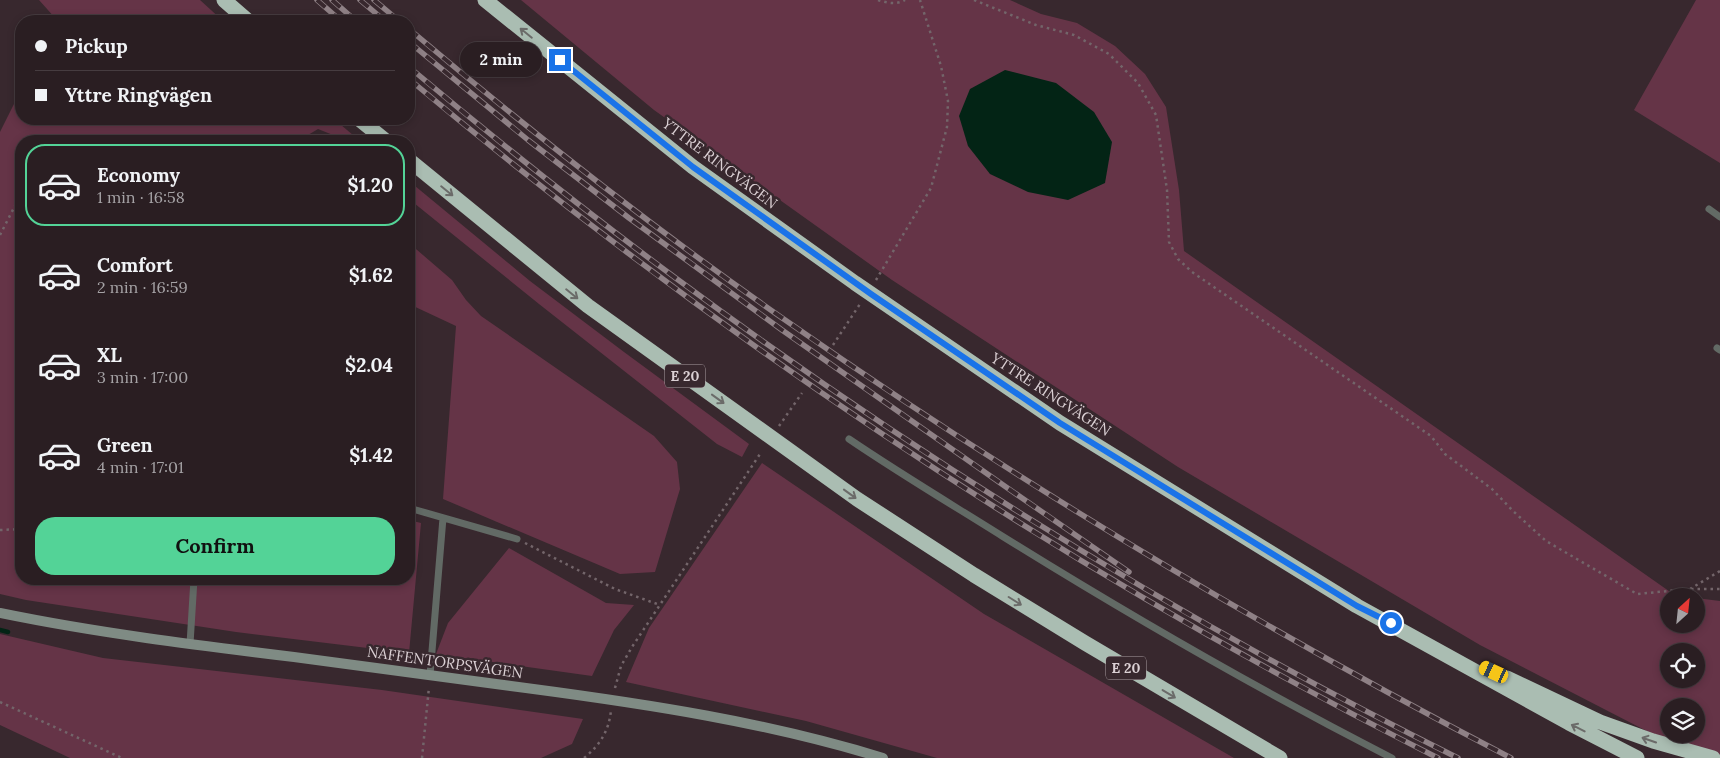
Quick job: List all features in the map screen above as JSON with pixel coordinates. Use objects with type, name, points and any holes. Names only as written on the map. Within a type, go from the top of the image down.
[{"type":"highway","points":[[224,0],[241,15]]},
{"type":"highway","name":"YTTRE RINGVÄGEN","points":[[485,0],[693,167],[855,283],[1060,423],[1357,606],[1569,723],[1637,758]]},
{"type":"highway","points":[[366,125],[379,135]]},
{"type":"highway","name":"E 20","points":[[415,165],[588,306],[857,499],[974,575],[1280,758]]},
{"type":"highway","points":[[1357,606],[1600,722],[1653,741],[1713,758]]},
{"type":"street","name":"NAFFENTORPSVÄGEN","points":[[0,613],[106,632],[190,644],[612,699],[701,713],[769,727],[883,758]]},
{"type":"lane","points":[[1709,209],[1720,217]]},
{"type":"lane","points":[[849,439],[1086,589],[1222,667],[1392,758]]},
{"type":"lane","points":[[415,510],[517,539]]},
{"type":"lane","points":[[430,675],[442,518]]},
{"type":"lane","points":[[190,644],[194,585]]},
{"type":"path","points":[[878,0],[900,3],[905,0]]},
{"type":"path","points":[[876,281],[931,188],[947,127],[948,101],[941,66],[920,0]]},
{"type":"path","points":[[974,0],[1036,25],[1074,35],[1109,54],[1138,83],[1156,115],[1167,190],[1169,242],[1178,259],[1192,272],[1431,436],[1445,454],[1492,489],[1546,541],[1637,594],[1660,592]]},
{"type":"path","points":[[0,235],[15,206]]},
{"type":"path","points":[[833,345],[861,302]]},
{"type":"path","points":[[776,430],[802,393]]},
{"type":"path","points":[[584,758],[604,738],[610,721],[612,699],[621,666],[760,454]]},
{"type":"path","points":[[0,530],[15,529]]},
{"type":"path","points":[[517,539],[614,589],[660,605]]},
{"type":"path","points":[[1692,588],[1720,572]]},
{"type":"path","points":[[1705,589],[1720,589]]},
{"type":"path","points":[[422,758],[430,675]]},
{"type":"path","points":[[0,702],[122,758]]},
{"type":"shaded area","points":[[39,0],[200,0],[216,15],[52,15]]},
{"type":"shaded area","points":[[521,0],[1010,0],[1041,14],[1077,23],[1115,46],[1145,74],[1166,107],[1179,190],[1184,251],[1665,588],[1660,588],[1660,633],[1705,633],[1705,599],[1720,601],[1720,758],[1699,758],[1670,743],[1705,743],[1705,698],[1660,698],[1660,738],[1480,645],[1178,467],[892,280],[654,110]]},
{"type":"shaded area","points":[[1696,0],[1720,0],[1720,163],[1634,110]]},
{"type":"shaded area","points":[[1005,70],[1056,83],[1094,112],[1112,142],[1105,183],[1068,200],[1028,192],[990,174],[968,146],[959,116],[970,89]]},
{"type":"shaded area","points":[[15,102],[15,125],[341,125],[353,135],[333,135],[318,129],[308,135],[15,135],[15,585],[415,585],[415,522],[421,523],[409,653],[236,632],[26,600],[0,594],[0,132]]},
{"type":"shaded area","points":[[415,186],[530,281],[749,444],[742,457],[717,444],[415,204]]},
{"type":"shaded area","points":[[415,248],[452,280],[466,300],[481,316],[654,436],[677,462],[680,489],[655,572],[620,574],[443,499],[456,326],[415,307]]},
{"type":"shaded area","points":[[762,463],[984,614],[1234,758],[937,758],[806,721],[626,682],[649,628]]},
{"type":"shaded area","points":[[509,548],[606,603],[634,605],[614,630],[592,676],[436,654],[448,623]]},
{"type":"shaded area","points":[[0,634],[103,658],[382,690],[583,719],[572,744],[541,758],[70,758],[0,725]]},
{"type":"waterway","points":[[0,630],[8,632]]},
{"type":"railway","points":[[317,0],[334,15]]},
{"type":"railway","points":[[332,0],[349,15]]},
{"type":"railway","points":[[360,0],[378,15]]},
{"type":"railway","points":[[374,0],[392,15]]},
{"type":"railway","points":[[415,34],[548,143],[643,216],[739,288],[875,382],[963,440],[1142,552],[1325,658],[1511,758]]},
{"type":"railway","points":[[415,47],[528,140],[629,218],[782,330],[1129,572]]},
{"type":"railway","points":[[415,72],[541,175],[677,279],[864,412],[960,475],[1155,595],[1356,706],[1458,758]]},
{"type":"railway","points":[[415,84],[529,177],[651,271],[776,361],[904,448],[1033,531],[1166,611],[1301,686],[1438,758]]},
{"type":"route","points":[[560,60],[693,167],[855,283],[1060,423],[1357,606],[1391,623]]}]
